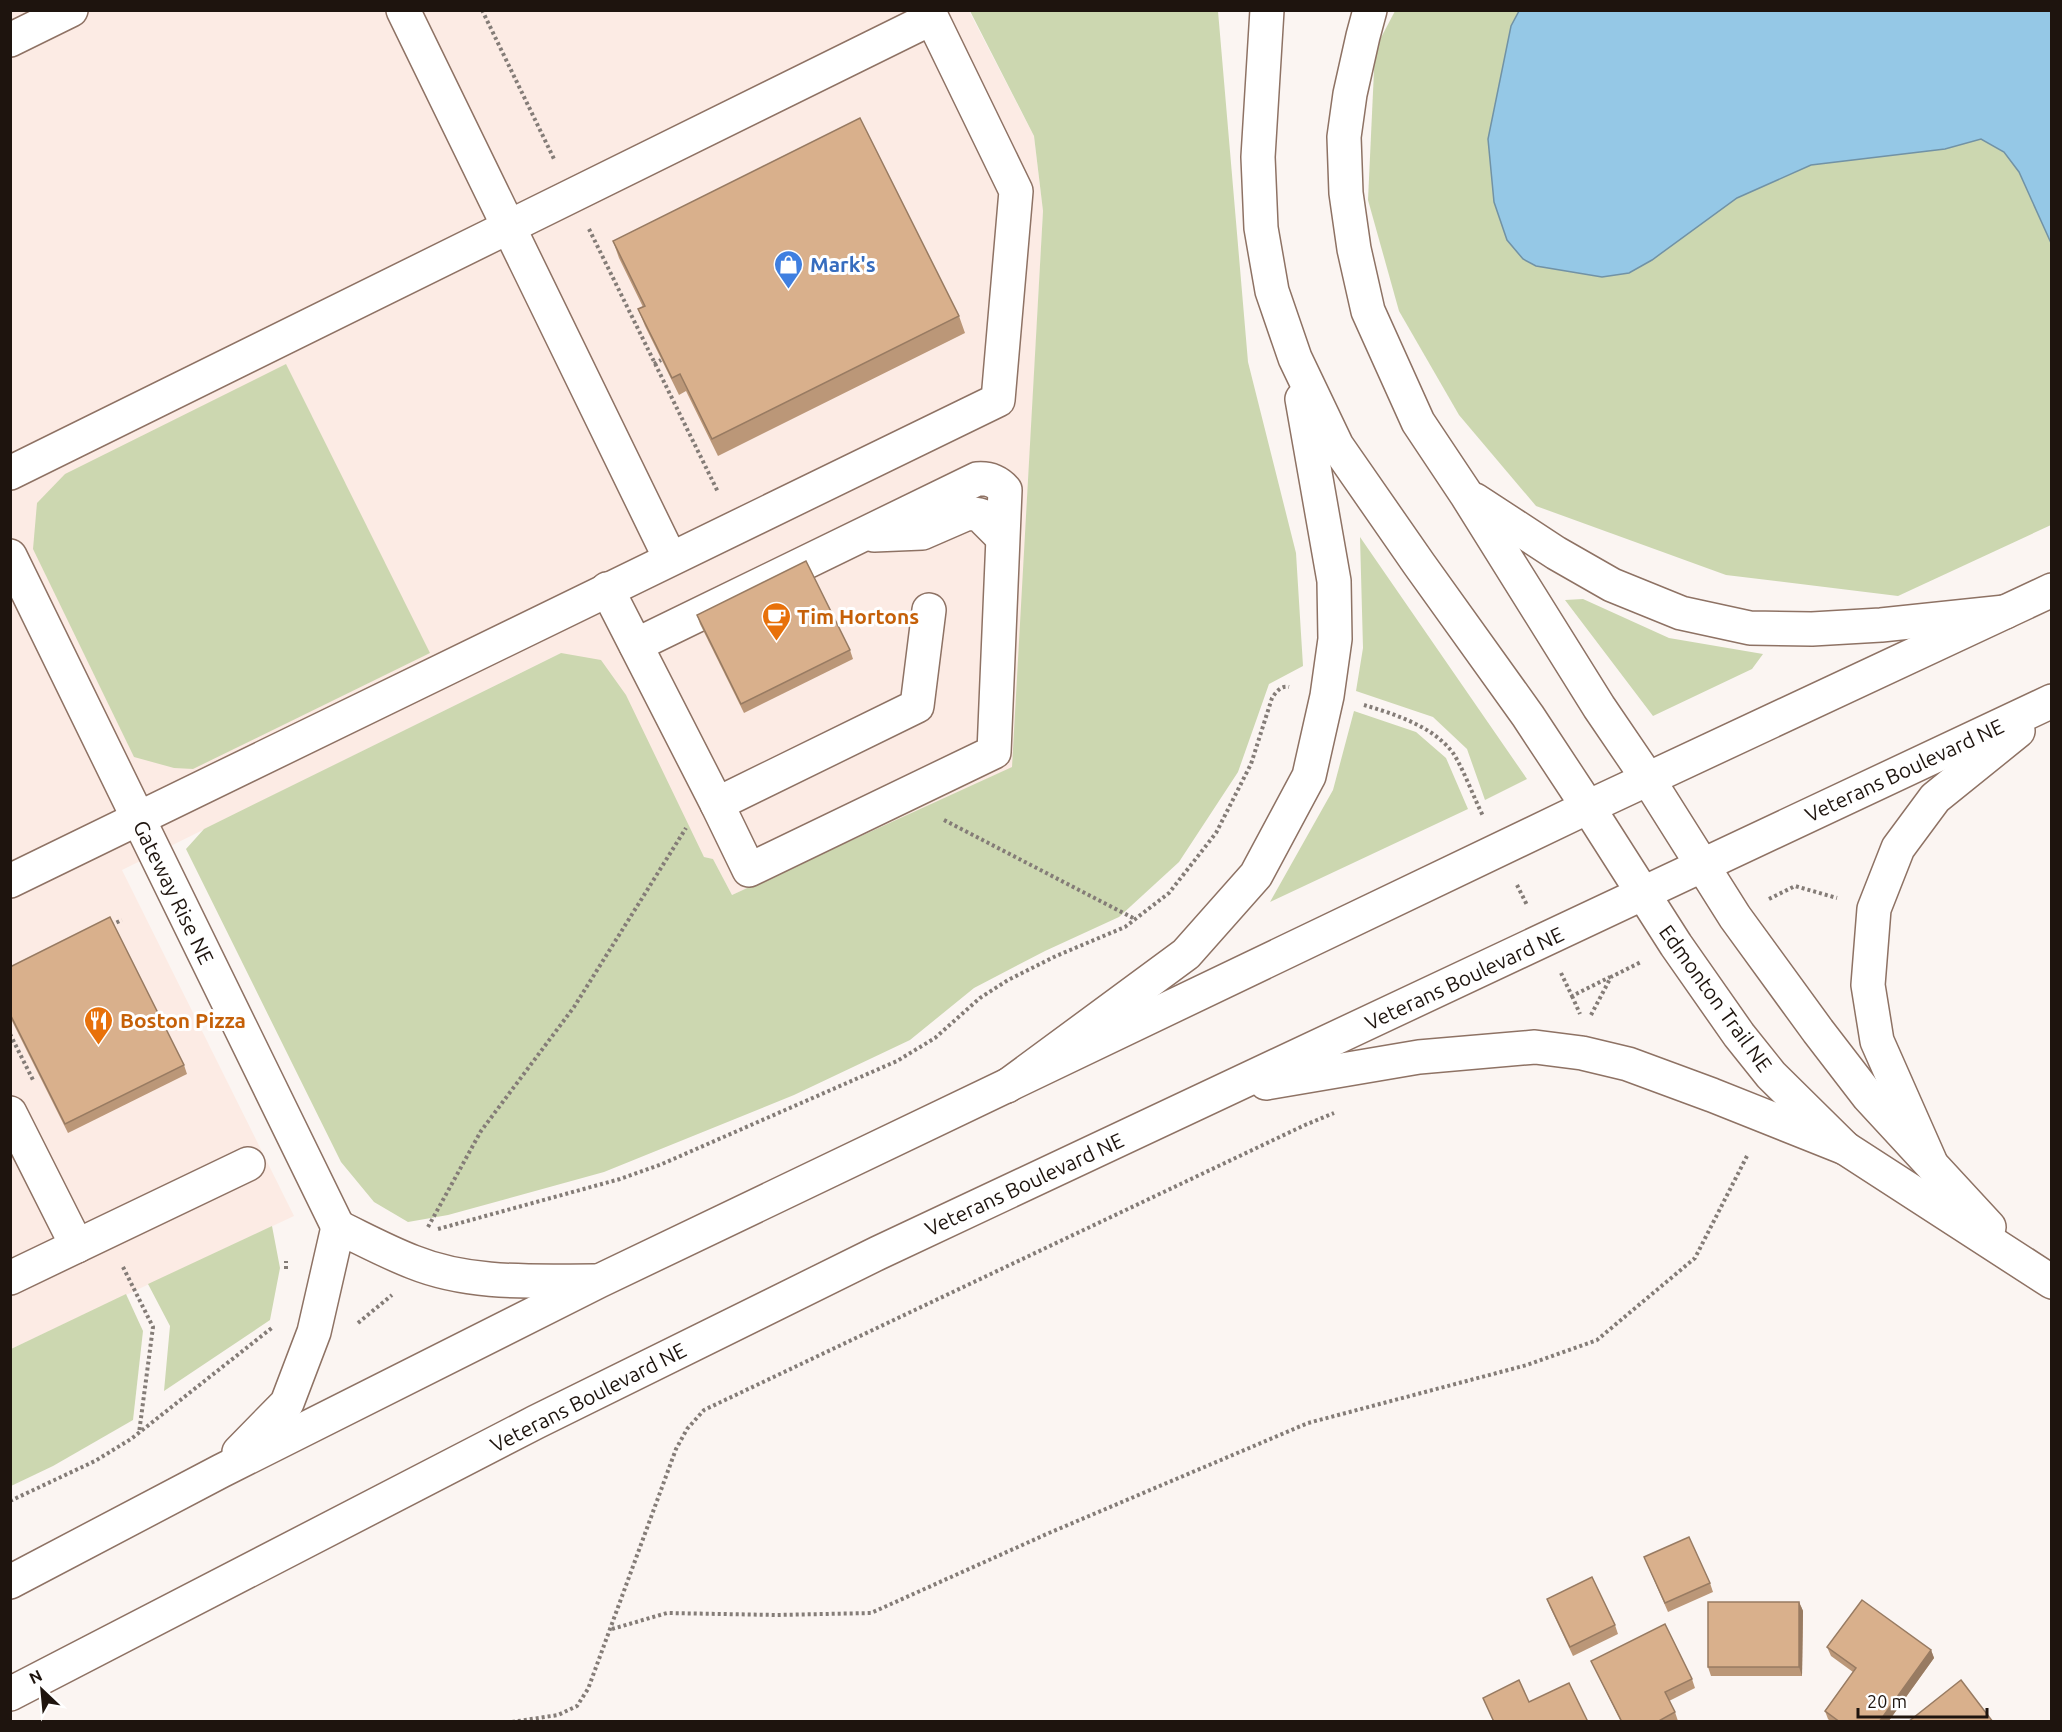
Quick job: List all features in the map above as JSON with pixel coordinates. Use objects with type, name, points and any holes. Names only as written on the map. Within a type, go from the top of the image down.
[{"type":"main road","points":[[10,40],[71,10]]},
{"type":"main road","points":[[402,10],[670,558]]},
{"type":"main road","points":[[1006,1086],[1186,954],[1256,875],[1309,776],[1327,696],[1335,639],[1334,581],[1295,358],[1272,291],[1261,228],[1258,157],[1267,10]]},
{"type":"main road","name":"Edmonton Trail NE","points":[[1370,10],[1350,94],[1344,137],[1346,193],[1353,249],[1368,311],[1418,423],[1466,494],[1599,707],[1648,779],[1701,866],[1735,916],[1868,1096],[2022,1264]]},
{"type":"main road","points":[[10,473],[508,229],[930,14],[1016,191],[998,400],[10,881]]},
{"type":"main road","name":"Edmonton Trail NE","points":[[1295,358],[1337,446],[1528,716],[1642,894],[1720,1008],[1764,1067],[1845,1148],[2052,1282]]},
{"type":"main road","points":[[608,589],[636,645],[717,804],[749,870],[994,752],[1005,490],[986,478],[977,479],[636,645]]},
{"type":"main road","points":[[1466,494],[1556,553],[1612,585],[1694,616],[1750,628],[1812,629],[1881,625],[2005,612]]},
{"type":"main road","name":"Gateway Rise NE","points":[[10,556],[338,1227]]},
{"type":"main road","points":[[10,1582],[221,1471],[599,1281],[1588,807],[2052,590]]},
{"type":"main road","points":[[717,804],[917,706],[929,610]]},
{"type":"main road","points":[[1929,1161],[1877,1041],[1868,985],[1874,909],[1898,848],[1935,798],[2052,702]]},
{"type":"main road","name":"Veterans Boulevard NE","points":[[10,1694],[557,1411],[878,1253],[2052,702]]},
{"type":"main road","points":[[1226,1090],[1419,1057],[1535,1047],[1581,1053],[1628,1064],[1845,1148]]},
{"type":"main road","points":[[10,1113],[78,1246]]},
{"type":"main road","points":[[10,1278],[248,1164]]},
{"type":"main road","points":[[221,1471],[287,1403],[314,1332],[338,1227],[413,1263],[456,1275],[500,1281],[599,1281]]},
{"type":"path","points":[[482,10],[735,527]]},
{"type":"path","points":[[654,364],[661,360]]},
{"type":"path","points":[[688,826],[574,1007],[481,1131],[425,1232],[620,1179],[662,1164],[897,1061],[935,1038],[980,998],[1008,980],[1056,956],[1125,927],[1169,893],[1216,833],[1251,764],[1272,698],[1278,690],[1286,687],[1294,689]]},
{"type":"path","points":[[1356,702],[1403,717],[1430,733],[1452,753],[1476,803]]},
{"type":"path","points":[[937,816],[1136,919]]},
{"type":"path","points":[[102,930],[122,920]]},
{"type":"path","points":[[512,1722],[558,1715],[577,1706],[588,1689],[612,1629],[676,1449],[687,1429],[704,1410],[1294,1130],[1337,1112]]},
{"type":"path","points":[[612,1629],[667,1613],[776,1615],[870,1613],[1049,1533],[1308,1423],[1527,1365],[1597,1340],[1695,1258],[1748,1156]]},
{"type":"path","points":[[10,1501],[95,1461],[139,1433],[281,1321],[339,1338],[404,1286],[413,1263]]},
{"type":"path","points":[[139,1433],[153,1327]]},
{"type":"shaded area","points":[[10,11],[969,11],[1034,136],[1043,211],[1013,767],[732,895],[713,859],[704,857],[561,653],[122,870],[294,1216],[11,1349]]},
{"type":"green space","points":[[970,11],[1218,11],[1248,362],[1296,553],[1303,666],[1269,684],[1238,772],[1179,862],[1119,917],[1045,951],[974,988],[910,1040],[794,1095],[604,1172],[448,1215],[408,1222],[374,1202],[341,1162],[186,849],[204,829],[561,653],[601,660],[626,695],[704,857],[713,859],[732,895],[1012,767],[1043,211],[1034,136]]},
{"type":"green space","points":[[1395,11],[2051,11],[2051,525],[1898,596],[1726,575],[1536,506],[1459,415],[1399,311],[1368,200],[1375,49]]},
{"type":"green space","points":[[286,364],[430,653],[193,769],[174,768],[134,757],[33,549],[37,503],[65,474]]},
{"type":"green space","points":[[1360,537],[1527,779],[1485,800],[1467,749],[1433,717],[1356,691],[1363,648]]},
{"type":"green space","points":[[1583,599],[1669,638],[1763,654],[1752,669],[1653,716],[1565,600]]},
{"type":"green space","points":[[1354,711],[1416,732],[1446,758],[1468,809],[1270,902],[1333,790]]},
{"type":"green space","points":[[272,1226],[280,1268],[270,1320],[164,1391],[170,1326],[148,1284]]},
{"type":"green space","points":[[126,1294],[143,1331],[133,1420],[53,1466],[11,1486],[11,1349]]},
{"type":"water","points":[[1519,11],[2051,11],[2051,243],[2019,172],[2004,152],[1981,139],[1945,149],[1811,165],[1737,198],[1652,260],[1629,273],[1602,277],[1536,266],[1523,259],[1507,240],[1494,202],[1488,139],[1511,26]]},
{"type":"building","name":"Mark's","points":[[860,118],[959,316],[712,439],[680,374],[672,378],[638,309],[645,306],[613,241]]},
{"type":"building","name":"Tim Hortons","points":[[806,561],[850,650],[741,704],[697,615]]},
{"type":"building","name":"Boston Pizza","points":[[110,917],[184,1065],[65,1124],[10,1014],[10,967]]},
{"type":"building","points":[[1689,1537],[1710,1583],[1665,1603],[1644,1557]]},
{"type":"building","points":[[1592,1577],[1615,1625],[1570,1647],[1547,1599]]},
{"type":"building","points":[[1862,1600],[1931,1650],[1879,1722],[1840,1722],[1825,1711],[1856,1668],[1827,1647]]},
{"type":"building","points":[[1708,1602],[1799,1602],[1799,1667],[1708,1667]]},
{"type":"building","points":[[1665,1624],[1692,1679],[1665,1692],[1675,1712],[1657,1722],[1622,1722],[1591,1661]]},
{"type":"building","points":[[1519,1680],[1529,1702],[1569,1683],[1588,1722],[1494,1722],[1483,1698]]},
{"type":"building","points":[[1961,1680],[1993,1722],[1908,1722]]},
{"type":"place","name":"Mark's","points":[[789,290]]},
{"type":"place","name":"Tim Hortons","points":[[776,642]]},
{"type":"place","name":"Boston Pizza","points":[[99,1046]]}]
